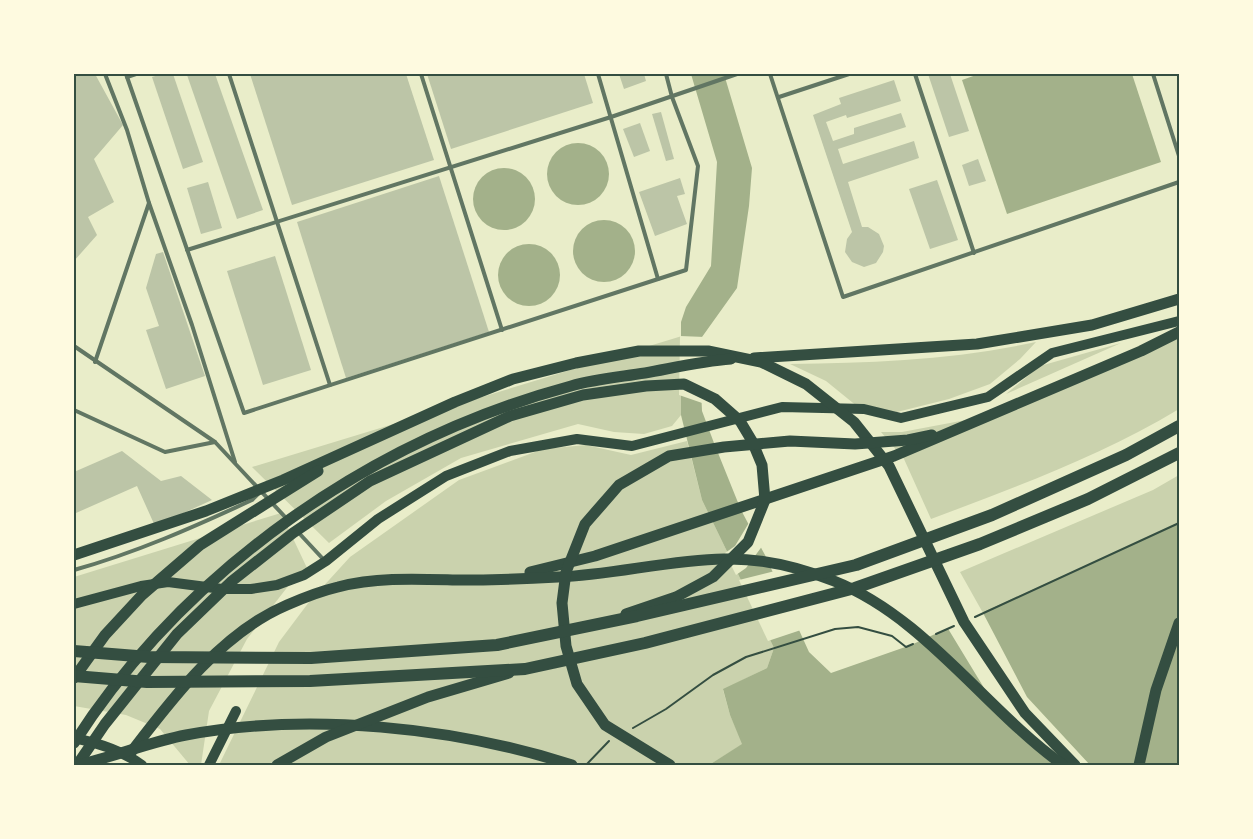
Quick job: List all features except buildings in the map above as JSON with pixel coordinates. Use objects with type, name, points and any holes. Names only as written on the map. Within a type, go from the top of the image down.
[{"type":"highway","points":[[74,743],[96,709],[155,638],[207,586],[260,541],[321,499],[383,461],[440,432],[508,405],[573,385],[720,360],[862,353],[977,344],[1092,325],[1179,299]]},
{"type":"highway","points":[[482,580],[540,571],[595,556],[894,456],[977,422],[1179,332]]},
{"type":"highway","points":[[74,555],[206,511],[283,480],[375,437],[513,380],[576,363],[639,351],[708,351],[760,362],[806,384],[854,422],[889,466],[964,622],[1025,713],[1075,765]]},
{"type":"highway","points":[[77,765],[105,724],[177,634],[232,581],[293,532],[370,481],[510,416],[583,394],[646,386],[684,384],[715,399],[740,421],[752,440],[762,465],[764,500],[748,542],[712,577],[676,597],[597,624]]},
{"type":"highway","points":[[670,765],[605,725],[577,684],[566,646],[562,603],[566,572],[585,524],[619,485],[669,456],[724,447],[790,441],[856,444],[908,440],[946,432],[977,422]]},
{"type":"highway","points":[[74,651],[149,657],[310,658],[497,645],[856,565],[992,515],[1126,455],[1179,426]]},
{"type":"highway","points":[[74,677],[105,635],[142,594],[200,545],[375,437]]},
{"type":"highway","points":[[277,765],[326,737],[428,697],[525,668],[645,643],[856,588],[980,544],[1088,499],[1179,454]]},
{"type":"highway","points":[[129,756],[167,705],[203,666],[242,632],[285,606],[338,586],[389,579],[482,580],[562,577],[726,558],[782,564],[836,582],[885,609],[929,643],[1040,748],[1063,765]]},
{"type":"highway","points":[[1139,765],[1156,690],[1179,623]]},
{"type":"highway","points":[[74,677],[147,682],[310,681],[525,668]]},
{"type":"highway","points":[[77,765],[186,735],[232,728],[326,723],[459,738],[533,753],[572,765]]},
{"type":"main road","points":[[74,604],[141,586],[168,582],[222,589],[251,589],[277,585],[304,575],[326,561],[378,519],[446,476],[510,451],[577,439],[632,446],[782,407],[864,409],[902,418],[988,396],[1052,353],[1179,321]]},
{"type":"main road","points":[[209,765],[236,711]]},
{"type":"main road","points":[[74,738],[100,744],[129,756],[142,765]]},
{"type":"lane","points":[[105,74],[127,130],[149,203],[192,325],[236,464]]},
{"type":"lane","points":[[136,74],[126,75],[244,413],[686,270],[698,166],[672,97],[666,74]]},
{"type":"lane","points":[[229,74],[330,385]]},
{"type":"lane","points":[[421,74],[502,330]]},
{"type":"lane","points":[[598,74],[658,279]]},
{"type":"lane","points":[[187,250],[612,117],[737,74]]},
{"type":"lane","points":[[770,74],[843,297],[1179,182]]},
{"type":"lane","points":[[779,97],[849,74]]},
{"type":"lane","points":[[915,74],[974,253]]},
{"type":"lane","points":[[1153,74],[1179,156]]},
{"type":"lane","points":[[95,362],[149,203]]},
{"type":"lane","points":[[74,346],[216,442],[326,561]]},
{"type":"lane","points":[[74,410],[165,452],[216,442]]},
{"type":"lane","points":[[74,570],[108,560],[196,526],[252,500],[262,492]]},
{"type":"path","points":[[969,619],[1179,523]]},
{"type":"path","points":[[933,635],[960,623]]},
{"type":"path","points":[[632,728],[666,709],[713,675],[746,657],[835,630],[858,627],[892,636],[906,647],[915,643]]},
{"type":"path","points":[[586,765],[606,743],[615,738]]},
{"type":"shaded area","points":[[691,74],[724,74],[752,168],[749,206],[737,288],[702,337],[699,345],[702,411],[741,510],[765,555],[809,652],[831,673],[911,645],[1179,523],[1179,765],[709,765],[742,744],[730,715],[723,689],[767,668],[774,648],[702,500],[681,415],[681,322],[686,307],[711,266],[717,162]]},
{"type":"shaded area","points":[[979,74],[1132,74],[1161,162],[1007,214],[962,80]]},
{"type":"shaded area","points":[[572,143],[584,143],[600,152],[607,162],[609,174],[607,186],[600,196],[584,205],[572,205],[561,200],[552,191],[547,180],[547,168],[552,157],[561,148]]},
{"type":"shaded area","points":[[498,168],[510,168],[526,177],[533,187],[535,199],[533,211],[526,221],[510,230],[498,230],[487,225],[478,216],[473,205],[473,193],[478,182],[487,173]]},
{"type":"shaded area","points":[[598,220],[610,220],[626,229],[633,239],[635,251],[633,263],[626,273],[610,282],[598,282],[587,277],[578,268],[573,257],[573,245],[578,234],[587,225]]},
{"type":"shaded area","points":[[523,244],[535,244],[551,253],[558,263],[560,275],[558,287],[551,297],[535,306],[523,306],[512,301],[503,292],[498,281],[498,269],[503,258],[512,249]]},
{"type":"shaded area","points":[[682,336],[681,415],[672,426],[644,434],[614,432],[578,424],[461,458],[386,501],[329,543],[252,467]]},
{"type":"shaded area","points":[[1179,337],[1179,409],[1119,442],[1058,470],[931,519],[904,459],[881,432],[902,432],[1003,413]]},
{"type":"shaded area","points":[[1036,342],[1020,359],[990,384],[949,399],[897,412],[858,407],[826,381],[790,364],[852,363],[944,357]]},
{"type":"shaded area","points":[[1121,343],[1006,394],[1040,366]]},
{"type":"shaded area","points":[[687,441],[702,500],[774,648],[767,668],[723,690],[730,715],[743,744],[709,765],[219,765],[279,642],[309,602],[350,557],[459,480],[543,449],[586,445],[631,455]]},
{"type":"shaded area","points":[[1179,475],[1179,523],[983,613],[960,572],[1153,490]]},
{"type":"shaded area","points":[[281,513],[307,568],[296,576],[247,639],[209,711],[201,765],[190,765],[160,729],[126,715],[74,706],[74,577]]},
{"type":"pier","points":[[680,336],[705,337],[702,345],[705,404],[679,395]]},
{"type":"pier","points":[[750,521],[763,545],[746,568],[736,575],[725,553],[735,546]]},
{"type":"pier","points":[[775,571],[801,630],[768,641],[739,580]]},
{"type":"pier","points":[[982,611],[1027,697],[1090,765],[1053,765],[992,701],[947,627]]}]
